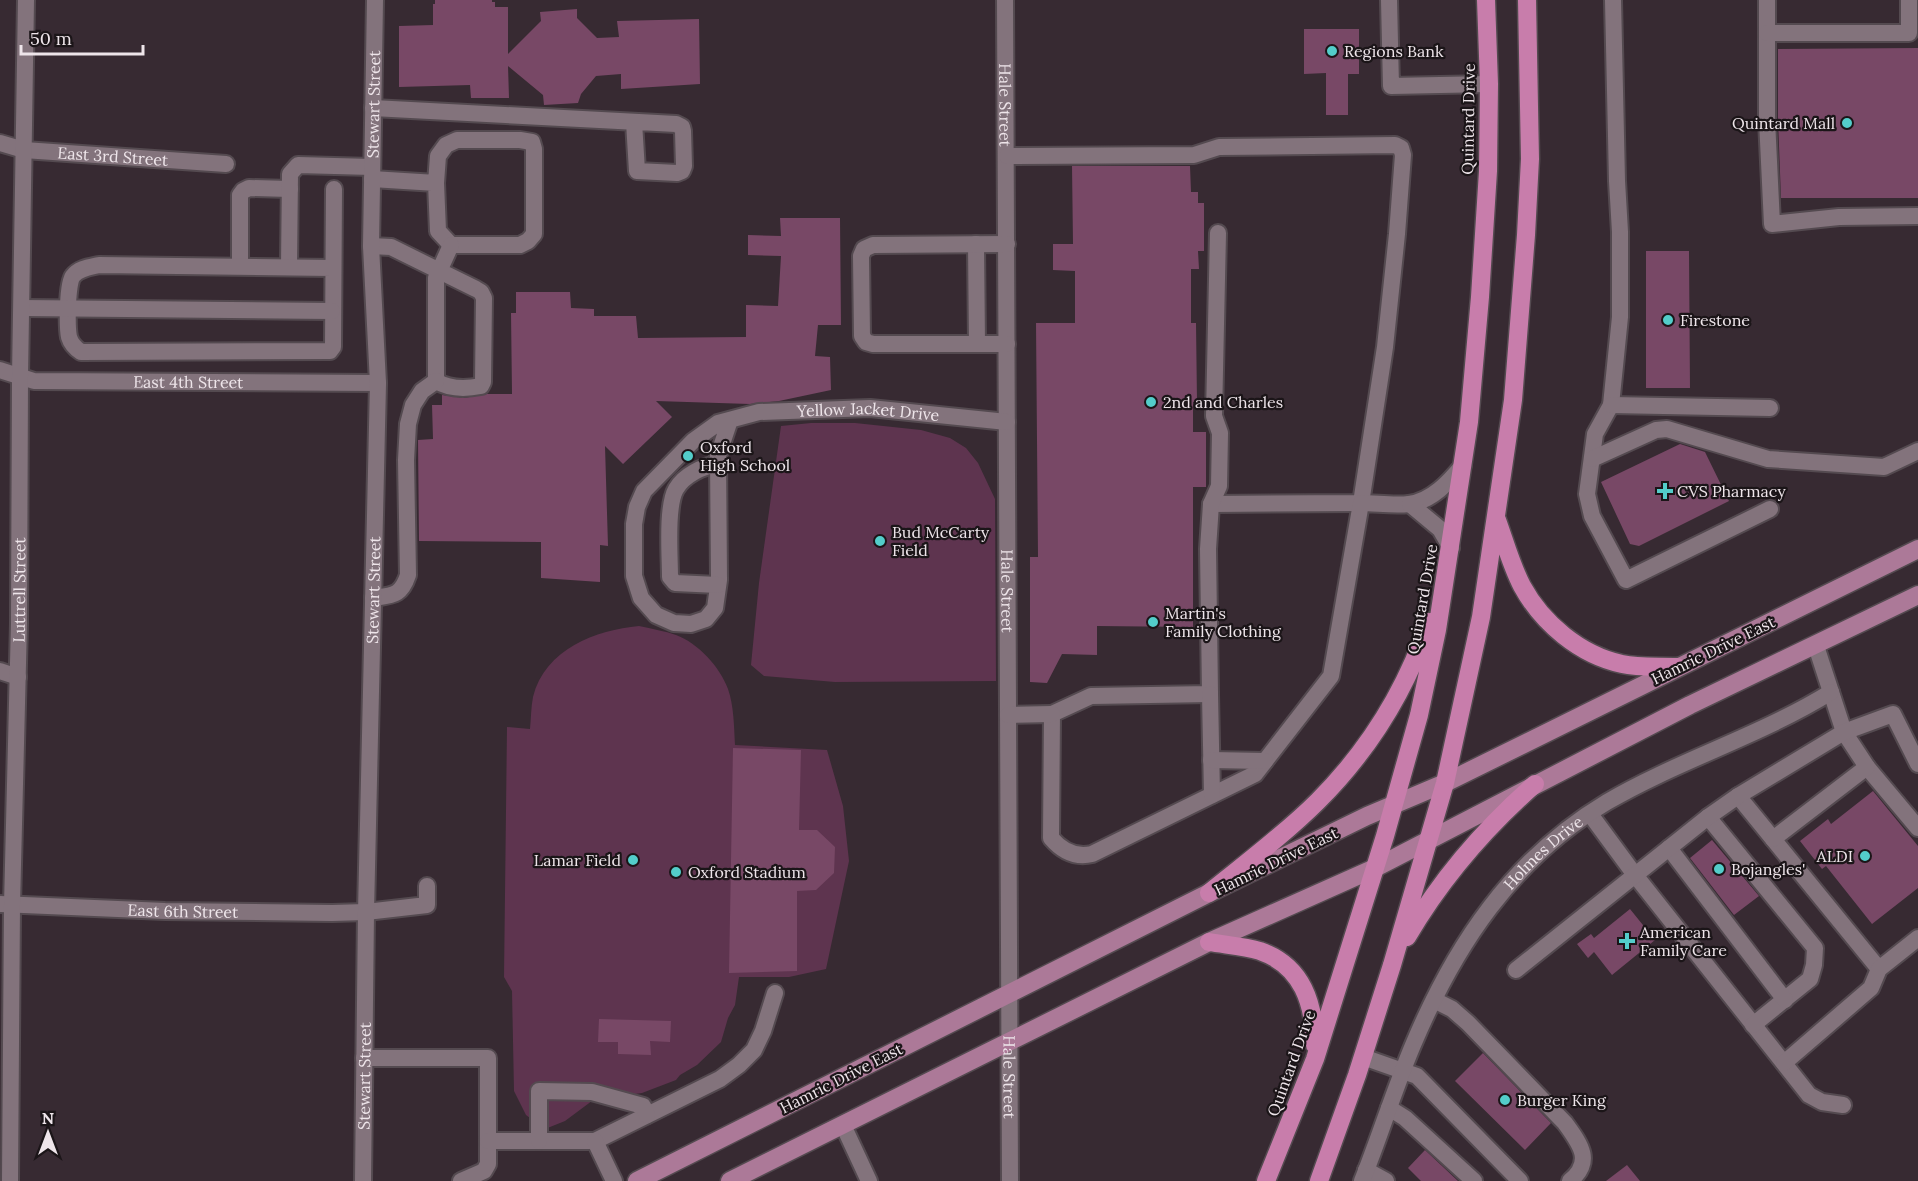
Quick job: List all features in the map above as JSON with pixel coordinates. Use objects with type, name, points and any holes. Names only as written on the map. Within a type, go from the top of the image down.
[{"type":"highway","name":"Quintard Drive","points":[[1266,1181],[1315,1059],[1395,805],[1429,672],[1463,465],[1480,297],[1488,171],[1489,84],[1486,0]]},
{"type":"highway","points":[[1319,1181],[1363,1057],[1392,965],[1445,783],[1470,673],[1513,400],[1530,159],[1527,0]]},
{"type":"highway","points":[[1496,519],[1522,586],[1532,602],[1557,630],[1588,651],[1614,662],[1677,668]]},
{"type":"highway","points":[[1209,893],[1318,801],[1359,756],[1399,693],[1422,645],[1450,550]]},
{"type":"highway","points":[[1392,965],[1427,905],[1453,869],[1488,828],[1535,784]]},
{"type":"highway","points":[[1209,942],[1260,951],[1284,964],[1294,973],[1308,995],[1312,1007],[1315,1059]]},
{"type":"main road","name":"Hamric Drive East","points":[[637,1181],[1209,893],[1367,816],[1445,783],[1918,549]]},
{"type":"main road","points":[[730,1181],[1209,942],[1375,867],[1690,705],[1918,595]]},
{"type":"street","name":"Luttrell Street","points":[[7,1174],[6,904],[18,677],[26,0]]},
{"type":"street","name":"Stewart Street","points":[[363,1181],[366,912],[378,383],[371,246],[375,0]]},
{"type":"street","name":"Hale Street","points":[[1005,0],[1010,1181]]},
{"type":"street","points":[[1389,0],[1391,86],[1489,84]]},
{"type":"street","points":[[1613,0],[1620,232],[1620,317],[1611,405],[1595,434],[1587,494],[1592,516],[1626,580],[1770,509]]},
{"type":"street","points":[[1767,0],[1767,120],[1772,224],[1839,217],[1918,216]]},
{"type":"street","points":[[1767,33],[1909,33],[1909,0]]},
{"type":"street","points":[[373,108],[634,122]]},
{"type":"street","points":[[457,140],[531,142],[534,149],[534,234],[520,245],[452,245],[438,231],[436,183],[438,156],[446,145],[457,140]]},
{"type":"street","name":"East 3rd Street","points":[[0,142],[24,150],[226,164]]},
{"type":"street","points":[[1007,156],[1194,155],[1219,147],[1395,145],[1401,148],[1403,155],[1385,346],[1331,676],[1255,774],[1092,854],[1079,855],[1065,851],[1051,838],[1052,714]]},
{"type":"street","points":[[289,267],[290,174],[298,165],[436,183]]},
{"type":"street","points":[[240,266],[240,195],[249,188],[290,189]]},
{"type":"street","points":[[332,268],[99,265],[84,268],[73,276],[69,285],[69,338],[74,347],[81,352],[330,351],[333,347],[334,189]]},
{"type":"street","points":[[1212,795],[1208,549],[1211,504],[1219,486],[1220,433],[1214,416],[1218,233]]},
{"type":"street","points":[[976,244],[977,344]]},
{"type":"street","points":[[1007,244],[873,245],[864,249],[861,256],[862,336],[866,342],[873,344],[1007,344]]},
{"type":"street","points":[[436,381],[436,278],[452,245]]},
{"type":"street","points":[[371,246],[391,247],[476,289],[484,298],[483,382],[481,386],[446,387],[436,381]]},
{"type":"street","points":[[22,308],[332,311]]},
{"type":"street","name":"East 4th Street","points":[[0,370],[33,381],[378,383]]},
{"type":"street","points":[[373,598],[396,594],[404,587],[408,575],[406,460],[408,424],[413,405],[422,391],[436,381]]},
{"type":"street","points":[[1611,405],[1770,408]]},
{"type":"street","name":"Yellow Jacket Drive","points":[[730,420],[718,456],[718,585],[715,608],[706,619],[691,624],[674,623],[656,615],[641,598],[634,576],[634,524],[637,507],[644,491],[693,441],[718,423],[759,412],[870,408],[1007,422]]},
{"type":"street","points":[[1592,459],[1656,430],[1666,429],[1768,459],[1884,468],[1918,451]]},
{"type":"street","points":[[718,464],[705,466],[698,470],[676,489],[671,506],[670,578],[675,583],[718,585]]},
{"type":"street","points":[[1211,504],[1410,504],[1430,496],[1447,484],[1463,465]]},
{"type":"street","points":[[1410,504],[1440,529],[1450,550]]},
{"type":"street","points":[[1816,646],[1844,732],[1867,767],[1918,828]]},
{"type":"street","points":[[0,671],[18,677]]},
{"type":"street","name":"Holmes Drive","points":[[1364,1175],[1403,1071],[1434,999],[1471,931],[1505,888],[1545,848],[1608,802],[1809,706],[1831,693]]},
{"type":"street","points":[[1008,715],[1052,714],[1091,696],[1210,694]]},
{"type":"street","points":[[1516,970],[1708,817],[1738,796],[1844,732],[1893,714],[1918,764]]},
{"type":"street","points":[[1211,760],[1265,761]]},
{"type":"street","points":[[1773,839],[1867,767]]},
{"type":"street","points":[[1738,796],[1879,969]]},
{"type":"street","points":[[1590,814],[1635,875],[1809,1095],[1822,1102],[1843,1105]]},
{"type":"street","points":[[1708,817],[1815,948],[1810,979],[1753,1024]]},
{"type":"street","points":[[1670,848],[1785,1000]]},
{"type":"street","name":"East 6th Street","points":[[6,904],[165,911],[366,912],[427,905],[427,886]]},
{"type":"street","points":[[1784,1064],[1870,988],[1879,969],[1918,938]]},
{"type":"street","points":[[488,1141],[595,1141],[720,1079],[754,1050],[763,1031],[775,993]]},
{"type":"street","points":[[1434,999],[1468,1023],[1565,1123],[1577,1140],[1583,1154],[1580,1172],[1570,1181]]},
{"type":"street","points":[[1363,1057],[1417,1076],[1520,1181]]},
{"type":"street","points":[[364,1058],[488,1058],[488,1164],[484,1171],[461,1181]]},
{"type":"street","points":[[539,1141],[539,1091],[592,1092],[643,1106],[647,1114]]},
{"type":"street","points":[[1389,1108],[1405,1118],[1474,1181]]},
{"type":"street","points":[[843,1125],[869,1181]]},
{"type":"street","points":[[595,1141],[614,1181]]},
{"type":"street","points":[[1364,1175],[1386,1181]]},
{"type":"shaded area","name":"Bud McCarty Field","points":[[855,423],[921,430],[950,438],[966,448],[978,463],[995,499],[996,681],[835,682],[764,676],[751,665],[759,583],[781,426]]},
{"type":"shaded area","name":"Oxford Stadium","points":[[639,626],[667,632],[684,639],[714,664],[730,696],[735,745],[827,750],[843,806],[849,861],[826,969],[789,977],[739,977],[735,1005],[728,1018],[721,1042],[697,1065],[676,1080],[642,1093],[621,1096],[608,1089],[565,1121],[545,1129],[526,1115],[514,1091],[512,991],[504,977],[507,727],[530,729],[533,697],[539,680],[560,654],[574,645],[606,632]]},
{"type":"building","points":[[435,0],[492,0],[495,2],[495,7],[508,7],[508,54],[541,21],[540,12],[577,9],[577,18],[597,38],[619,37],[617,21],[699,19],[700,84],[621,89],[621,74],[596,76],[581,94],[578,103],[544,105],[543,95],[508,66],[509,98],[471,98],[470,85],[399,87],[399,26],[433,25]]},
{"type":"building","name":"Regions Bank","points":[[1304,29],[1359,29],[1359,74],[1348,74],[1348,115],[1326,115],[1326,73],[1304,74]]},
{"type":"building","name":"Quintard Mall","points":[[1918,48],[1918,198],[1781,198],[1778,49]]},
{"type":"building","points":[[1072,166],[1190,166],[1191,192],[1198,192],[1198,203],[1204,203],[1204,251],[1198,251],[1199,269],[1191,269],[1191,323],[1196,323],[1197,402],[1193,402],[1193,432],[1206,432],[1206,487],[1193,487],[1193,627],[1097,626],[1097,655],[1062,654],[1047,683],[1030,682],[1030,557],[1038,557],[1036,323],[1075,323],[1075,271],[1053,270],[1053,244],[1073,244]]},
{"type":"building","points":[[780,218],[840,218],[841,325],[818,325],[815,356],[830,357],[831,390],[779,401],[750,404],[656,401],[672,417],[623,464],[605,446],[608,546],[600,545],[600,582],[541,578],[541,542],[419,541],[418,440],[433,439],[432,405],[442,405],[442,395],[464,398],[487,394],[512,394],[511,313],[516,313],[516,292],[570,292],[571,308],[594,309],[594,316],[636,316],[638,338],[746,337],[746,305],[778,306],[781,256],[748,255],[748,235],[781,236]]},
{"type":"building","points":[[1646,251],[1689,251],[1690,388],[1646,388]]},
{"type":"building","name":"CVS Pharmacy","points":[[1680,444],[1705,452],[1729,501],[1639,546],[1630,544],[1601,482]]},
{"type":"building","points":[[733,748],[801,750],[799,830],[817,830],[835,847],[834,873],[816,890],[797,891],[797,971],[729,973]]},
{"type":"building","name":"ALDI","points":[[1873,791],[1918,846],[1918,888],[1872,924],[1826,866],[1822,869],[1800,841],[1828,819],[1831,824]]},
{"type":"building","name":"Bojangles'","points":[[1712,840],[1759,896],[1734,915],[1690,858]]},
{"type":"building","points":[[1630,909],[1655,940],[1612,975],[1594,952],[1588,958],[1577,944],[1591,934],[1594,938]]},
{"type":"building","points":[[599,1019],[671,1021],[670,1042],[650,1041],[651,1055],[618,1054],[618,1042],[598,1042]]},
{"type":"building","name":"Burger King","points":[[1483,1053],[1551,1123],[1525,1150],[1455,1081]]},
{"type":"building","points":[[1425,1150],[1458,1181],[1421,1181],[1408,1168]]},
{"type":"building","points":[[1627,1165],[1640,1181],[1606,1181]]},
{"type":"place","name":"Regions Bank","points":[[1332,51]]},
{"type":"place","name":"Quintard Mall","points":[[1847,123]]},
{"type":"place","name":"Firestone","points":[[1668,320]]},
{"type":"place","name":"2nd and Charles","points":[[1151,402]]},
{"type":"place","name":"Oxford High School","points":[[688,456]]},
{"type":"place","name":"CVS Pharmacy","points":[[1665,491]]},
{"type":"place","name":"Bud McCarty Field","points":[[880,541]]},
{"type":"place","name":"Martin's Family Clothing","points":[[1153,622]]},
{"type":"place","name":"ALDI","points":[[1865,856]]},
{"type":"place","name":"Lamar Field","points":[[633,860]]},
{"type":"place","name":"Bojangles'","points":[[1719,869]]},
{"type":"place","name":"Oxford Stadium","points":[[676,872]]},
{"type":"place","name":"American Family Care","points":[[1627,941]]},
{"type":"place","name":"Burger King","points":[[1505,1100]]}]
